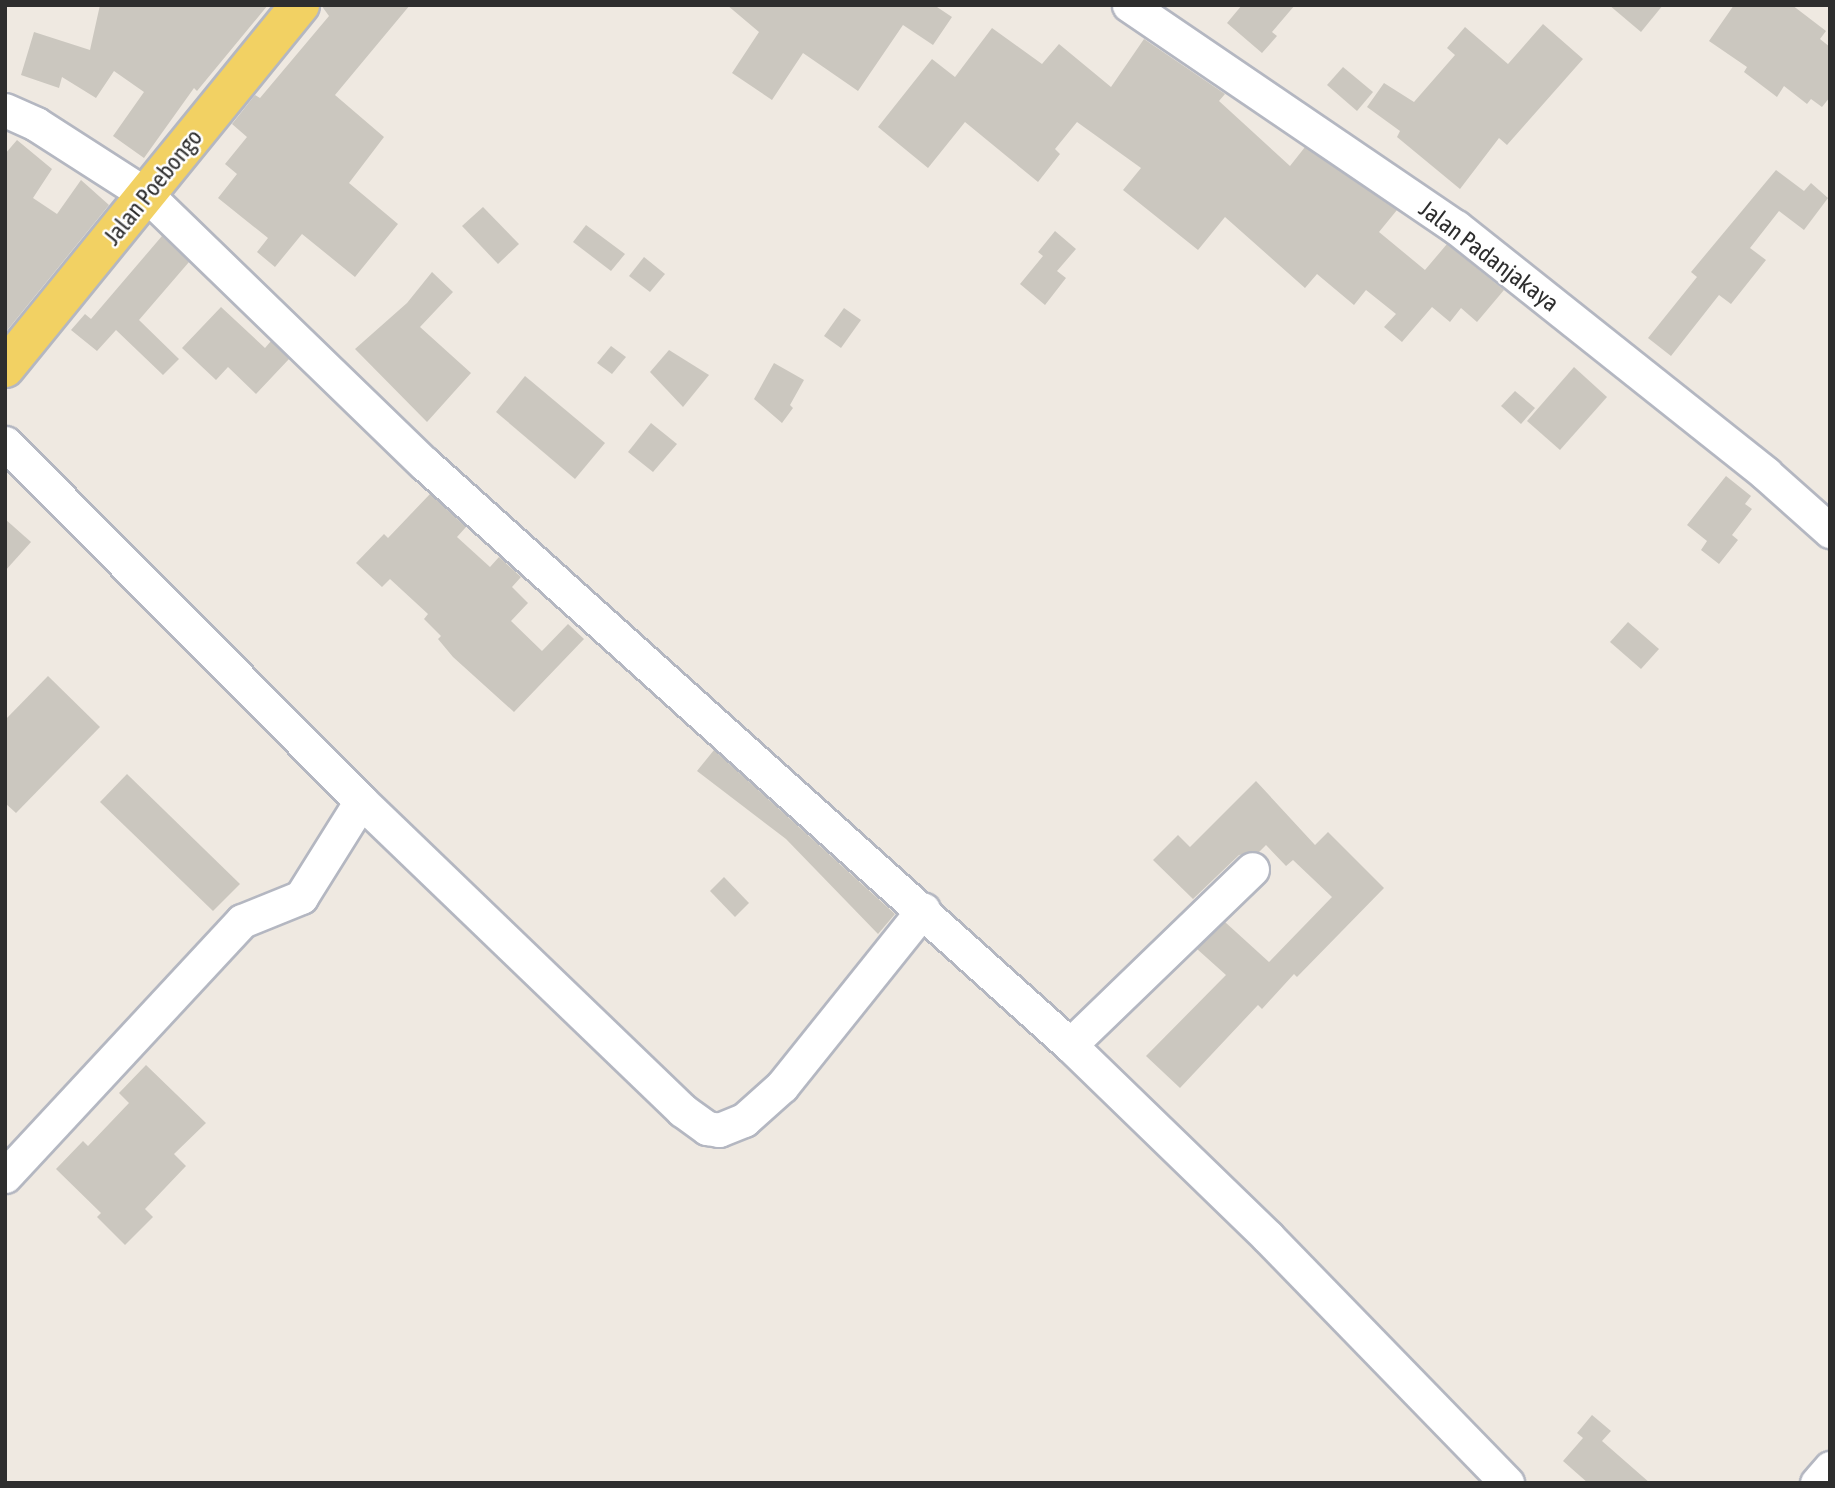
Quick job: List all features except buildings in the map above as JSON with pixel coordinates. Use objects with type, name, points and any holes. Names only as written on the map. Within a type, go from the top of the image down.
[{"type":"main road","name":"Jalan Poebongo","points":[[5,368],[148,196],[300,5]]},
{"type":"street","name":"Jalan Padanjakaya","points":[[1129,5],[1456,227],[1766,474],[1830,531]]},
{"type":"street","points":[[5,110],[36,124],[148,196],[425,464],[1070,1045],[1268,1237],[1507,1483]]},
{"type":"street","points":[[5,443],[361,801],[682,1110],[708,1128],[719,1130],[744,1120],[782,1086],[923,910]]},
{"type":"street","points":[[5,1176],[242,921],[301,897],[361,801]]},
{"type":"street","points":[[1070,1045],[1252,869]]},
{"type":"street","points":[[1817,1483],[1830,1468]]}]
